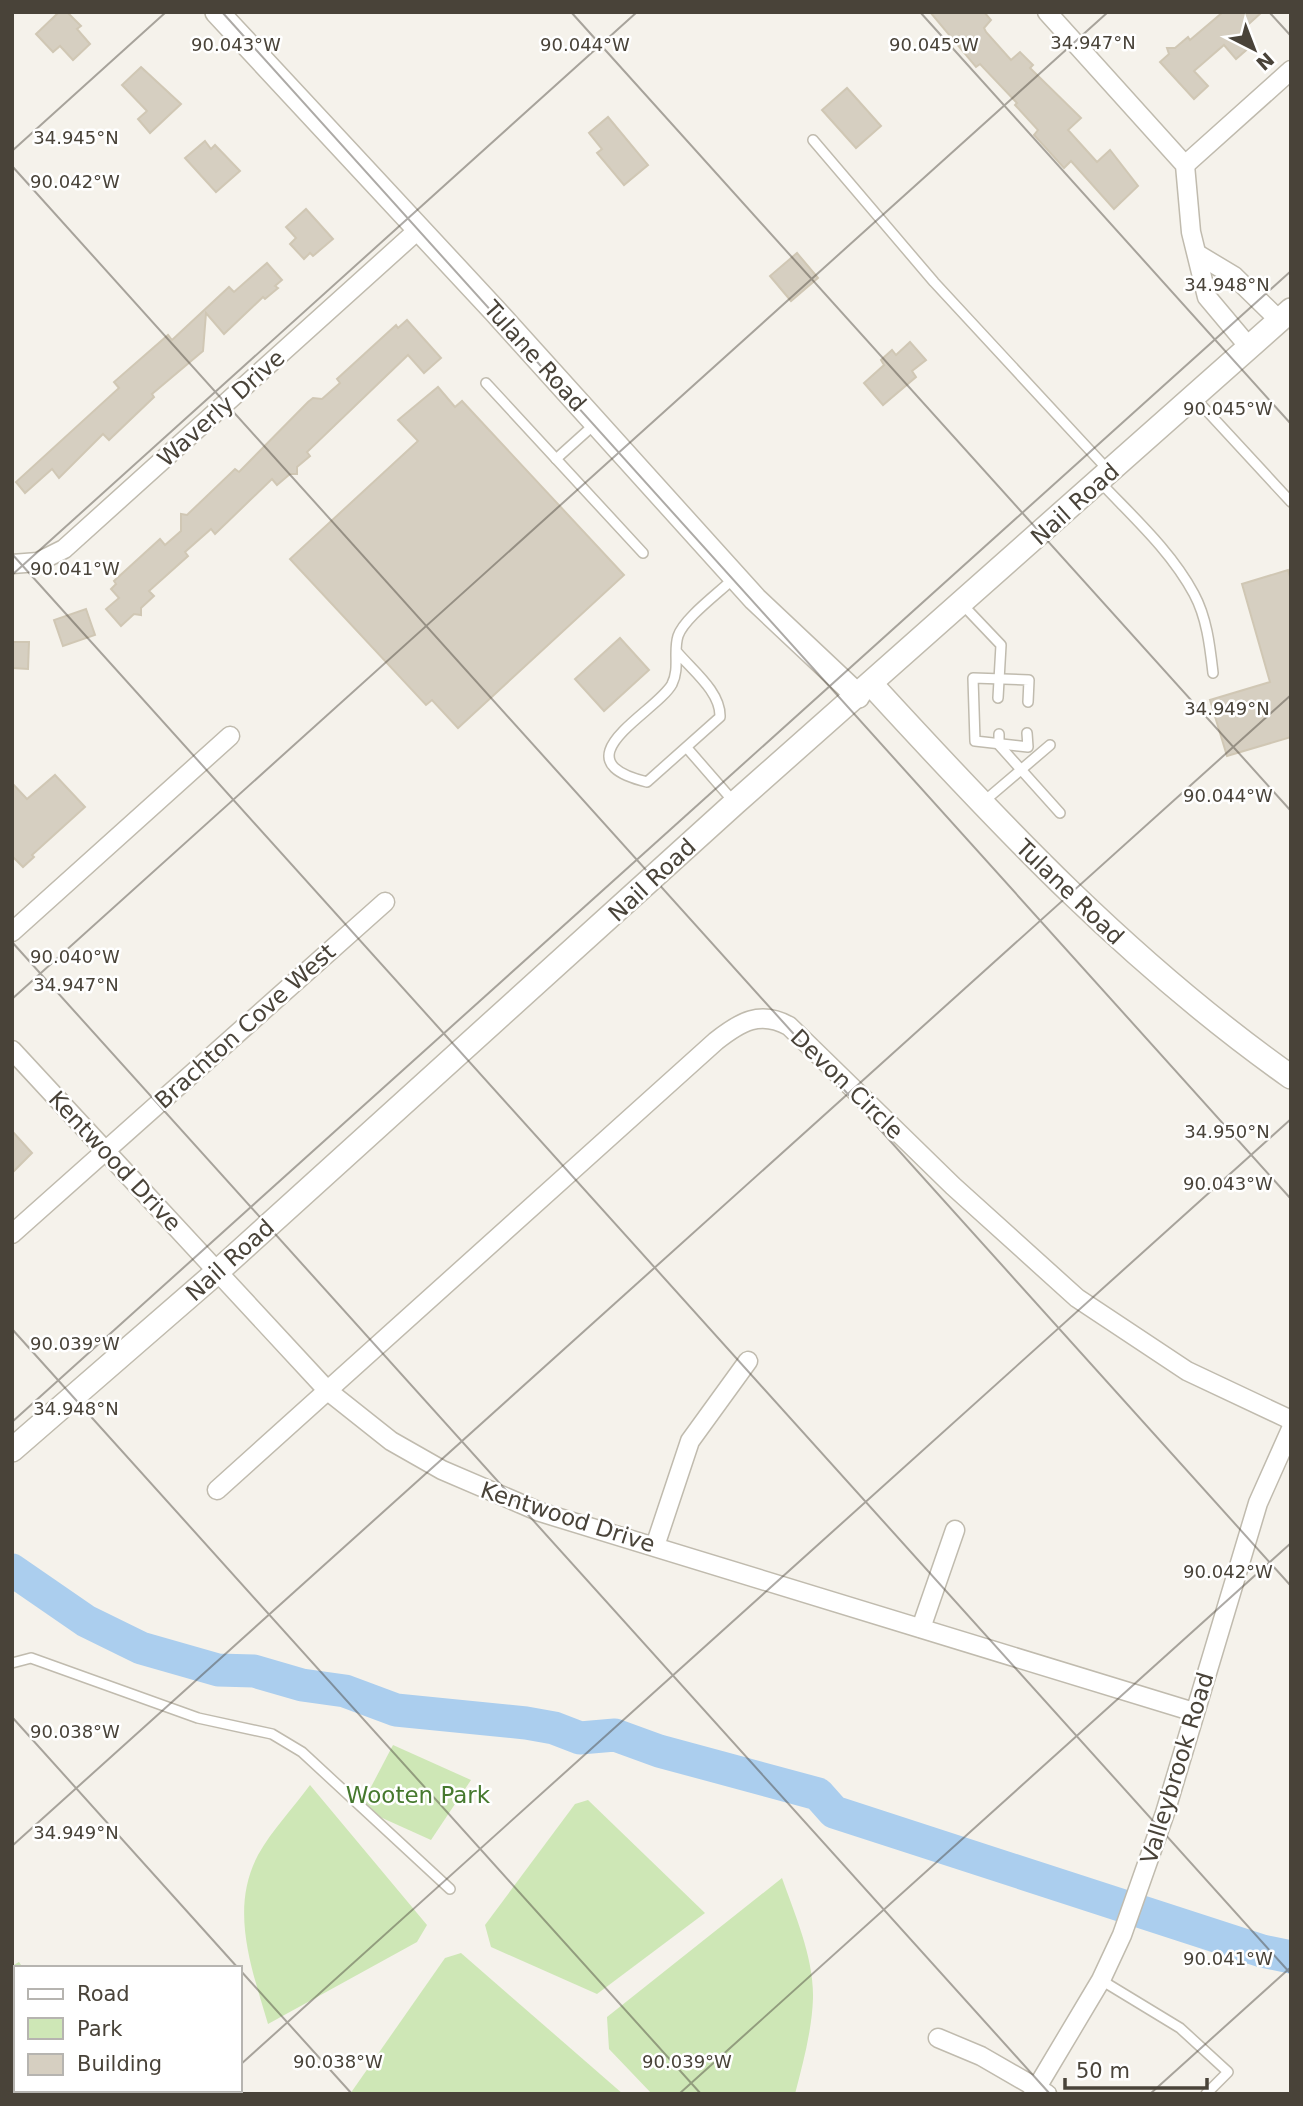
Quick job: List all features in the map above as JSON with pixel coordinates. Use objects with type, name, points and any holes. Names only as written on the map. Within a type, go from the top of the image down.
[{"type":"street","name":"Tulane Road","points":[[217,12],[736,577],[864,690],[1065,890],[1138,956],[1206,1014],[1291,1077]]},
{"type":"street","points":[[1047,12],[1185,164],[1191,232],[1199,255],[1201,279],[1207,297],[1249,347]]},
{"type":"street","points":[[1185,164],[1291,70]]},
{"type":"street","name":"Waverly Drive","points":[[12,564],[38,562],[64,549],[419,229]]},
{"type":"street","points":[[1199,255],[1234,276],[1285,315]]},
{"type":"street","name":"Nail Road","points":[[12,1450],[217,1272],[736,803],[1285,315]]},
{"type":"street","points":[[12,932],[230,736]]},
{"type":"street","name":"Brachton Cove West","points":[[12,1234],[385,902]]},
{"type":"street","name":"Devon Circle","points":[[218,1490],[716,1041],[744,1022],[762,1017],[789,1026],[953,1186],[1077,1298],[1188,1371],[1291,1420]]},
{"type":"street","name":"Kentwood Drive","points":[[12,1050],[328,1391],[391,1441],[458,1479],[540,1512],[1194,1712]]},
{"type":"street","points":[[655,1546],[690,1441],[748,1361]]},
{"type":"street","name":"Valleybrook Road","points":[[1039,2091],[1101,1980],[1122,1935],[1148,1865],[1258,1503],[1291,1429]]},
{"type":"street","points":[[921,1628],[955,1530]]},
{"type":"street","points":[[938,2038],[981,2056],[1039,2091]]},
{"type":"lane","points":[[813,140],[1105,477],[1163,549],[1195,596],[1208,631],[1213,673]]},
{"type":"lane","points":[[486,383],[643,553]]},
{"type":"lane","points":[[1194,397],[1291,502]]},
{"type":"lane","points":[[556,459],[596,423]]},
{"type":"lane","points":[[677,652],[720,706],[720,717],[647,782],[628,777],[613,766],[610,753],[617,735],[672,685],[677,668],[677,652],[678,635],[695,614],[736,577]]},
{"type":"lane","points":[[962,604],[1001,645],[998,698]]},
{"type":"lane","points":[[1027,733],[1028,747],[975,741],[973,678],[1029,680],[1028,702]]},
{"type":"lane","points":[[999,734],[999,745],[1060,813]]},
{"type":"lane","points":[[981,804],[1050,745]]},
{"type":"lane","points":[[687,748],[736,803]]},
{"type":"lane","points":[[12,1662],[30,1658],[198,1718],[272,1734],[302,1752],[450,1889]]},
{"type":"lane","points":[[1101,1980],[1180,2028],[1228,2073],[1206,2094]]},
{"type":"green space","name":"Wooten Park","points":[[393,1745],[471,1780],[431,1840],[360,1808]]},
{"type":"green space","points":[[310,1785],[427,1925],[417,1942],[268,2024],[246,1940],[245,1897],[249,1876],[258,1855]]},
{"type":"green space","points":[[588,1800],[705,1913],[597,1994],[491,1947],[485,1925],[575,1804]]},
{"type":"green space","points":[[782,1878],[803,1937],[813,1998],[807,2046],[795,2094],[652,2094],[609,2049],[607,2017]]},
{"type":"green space","points":[[461,1953],[623,2094],[350,2094],[445,1958]]},
{"type":"green space","points":[[19,1962],[22,1966],[14,1966],[14,2092],[67,2094],[12,2094],[12,1966]]},
{"type":"building","points":[[59,12],[67,12],[81,26],[77,29],[90,44],[73,60],[60,46],[53,52],[36,34]]},
{"type":"building","points":[[930,12],[984,12],[991,20],[984,28],[986,32],[1011,60],[1020,52],[1033,65],[1030,68],[1081,118],[1068,130],[1097,162],[1110,150],[1138,186],[1114,209],[1071,161],[1064,168],[1034,135],[1038,130],[1015,105],[1017,103],[980,64],[976,67]]},
{"type":"building","points":[[1223,12],[1262,12],[1241,31],[1252,45],[1236,59],[1224,45],[1194,71],[1208,86],[1194,99],[1160,62],[1169,54],[1167,48],[1175,48],[1188,37],[1190,40]]},
{"type":"building","points":[[141,67],[181,104],[150,133],[138,119],[147,111],[122,85]]},
{"type":"building","points":[[847,88],[881,126],[856,148],[822,110]]},
{"type":"building","points":[[608,117],[648,165],[624,185],[597,153],[602,149],[589,133]]},
{"type":"building","points":[[205,141],[211,149],[215,145],[240,171],[216,192],[185,158]]},
{"type":"building","points":[[306,209],[333,239],[313,256],[310,253],[304,259],[290,244],[296,238],[286,227]]},
{"type":"building","points":[[797,253],[818,278],[791,301],[770,276]]},
{"type":"building","points":[[267,263],[282,280],[275,286],[278,288],[265,299],[263,297],[224,334],[206,313],[203,351],[152,394],[154,397],[109,440],[103,434],[59,478],[52,469],[25,493],[16,482],[119,388],[114,382],[168,335],[172,340],[229,287],[234,292]]},
{"type":"building","points":[[407,320],[441,358],[424,373],[408,355],[307,452],[310,456],[297,467],[297,474],[290,474],[277,485],[272,479],[215,534],[211,529],[185,552],[188,556],[149,591],[154,596],[141,608],[141,615],[134,614],[121,626],[106,609],[119,598],[111,589],[116,584],[114,581],[160,539],[165,545],[181,531],[181,514],[187,515],[235,469],[239,472],[308,402],[313,398],[322,399],[340,383],[337,379],[396,325],[398,328]]},
{"type":"building","points":[[910,342],[926,360],[912,371],[916,377],[883,405],[864,383],[884,365],[881,360],[892,350],[896,355]]},
{"type":"building","points":[[438,387],[455,407],[462,401],[624,575],[458,728],[432,700],[426,705],[290,559],[418,441],[398,420]]},
{"type":"building","points":[[1288,570],[1291,580],[1291,737],[1227,756],[1210,700],[1270,682],[1242,584]]},
{"type":"building","points":[[86,609],[95,635],[63,646],[54,620]]},
{"type":"building","points":[[620,638],[649,670],[604,711],[575,679]]},
{"type":"building","points":[[12,642],[29,642],[28,669],[12,668]]},
{"type":"building","points":[[55,775],[85,807],[32,855],[34,857],[23,867],[12,856],[12,783],[27,799]]},
{"type":"building","points":[[12,1131],[32,1153],[12,1173]]},
{"type":"waterway","points":[[12,1570],[86,1621],[141,1648],[218,1670],[254,1671],[302,1685],[345,1691],[396,1710],[526,1723],[554,1728],[580,1738],[615,1735],[659,1751],[818,1794],[834,1812],[1262,1951],[1291,1957]]}]
